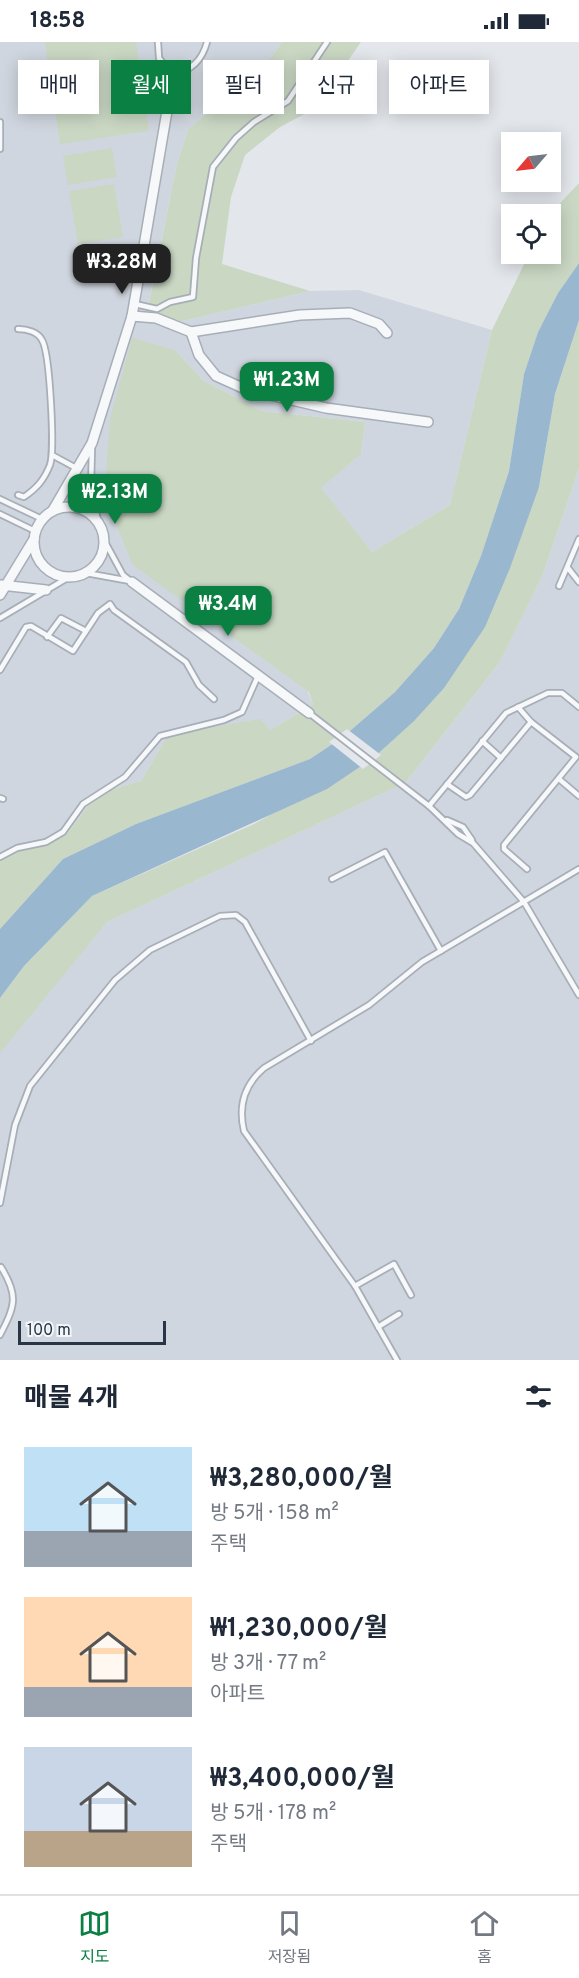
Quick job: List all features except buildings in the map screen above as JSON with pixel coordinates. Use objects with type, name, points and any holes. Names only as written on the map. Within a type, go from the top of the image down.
[{"type":"street","points":[[46,590],[2,588],[42,519],[53,510],[92,443],[135,304],[167,114]]},
{"type":"street","points":[[132,316],[156,318],[191,332],[300,315],[350,314],[379,324],[387,333]]},
{"type":"street","points":[[191,332],[199,355],[216,376],[245,389],[326,408],[428,422]]},
{"type":"street","points":[[34,535],[35,553],[43,566],[55,574],[69,577],[86,573],[100,559],[104,540],[98,521],[82,509],[63,507],[53,510]]},
{"type":"street","points":[[132,582],[309,713]]},
{"type":"lane","points":[[158,42],[161,60]]},
{"type":"lane","points":[[191,66],[204,56],[207,42]]},
{"type":"lane","points":[[135,304],[157,309],[170,302],[193,297],[196,258],[213,167],[236,138],[254,122],[288,101],[327,42]]},
{"type":"lane","points":[[0,122],[0,149]]},
{"type":"lane","points":[[18,328],[36,333],[42,340],[48,359],[52,455],[39,487],[24,497],[18,495]]},
{"type":"lane","points":[[92,443],[91,487],[98,521]]},
{"type":"lane","points":[[52,455],[76,468]]},
{"type":"lane","points":[[0,499],[42,519]]},
{"type":"lane","points":[[0,514],[34,535]]},
{"type":"lane","points":[[559,586],[579,539]]},
{"type":"lane","points":[[104,540],[123,575],[132,582]]},
{"type":"lane","points":[[567,567],[579,582]]},
{"type":"lane","points":[[86,573],[132,582]]},
{"type":"lane","points":[[0,618],[69,577]]},
{"type":"lane","points":[[0,670],[27,627],[73,651],[98,613],[110,604],[114,610],[186,662],[199,686],[214,699]]},
{"type":"lane","points":[[47,637],[61,618],[86,631]]},
{"type":"lane","points":[[0,857],[17,848],[46,842],[63,832],[83,804],[125,777],[160,736],[224,720],[242,712],[258,676]]},
{"type":"lane","points":[[429,806],[506,713],[548,693],[562,693],[579,707]]},
{"type":"lane","points":[[518,707],[531,722],[578,755],[504,845],[504,849],[526,869]]},
{"type":"lane","points":[[309,713],[429,806],[458,834],[473,843],[524,902],[579,995]]},
{"type":"lane","points":[[447,784],[466,797],[531,722]]},
{"type":"lane","points":[[482,741],[501,758]]},
{"type":"lane","points":[[559,779],[579,795]]},
{"type":"lane","points":[[332,879],[385,852],[441,951]]},
{"type":"lane","points":[[397,1360],[355,1286],[249,1140],[242,1123],[244,1093],[255,1076],[369,1005],[422,962],[579,869]]},
{"type":"lane","points":[[0,1203],[15,1125],[30,1086],[115,980],[150,950],[220,916],[236,915],[245,922],[311,1041]]},
{"type":"lane","points":[[355,1286],[394,1264],[411,1295]]},
{"type":"lane","points":[[0,1266],[11,1283],[14,1305],[0,1335]]},
{"type":"lane","points":[[378,1328],[399,1314]]},
{"type":"shaded area","points":[[0,42],[282,42],[269,60],[203,60],[203,114],[206,114],[188,130],[177,164],[146,316],[183,321],[310,291],[359,290],[492,330],[450,505],[372,552],[320,488],[361,454],[365,422],[262,411],[204,381],[175,350],[313,705],[270,730],[168,735],[141,781],[112,789],[91,802],[69,831],[8,852],[0,862]]},
{"type":"shaded area","points":[[579,468],[579,1360],[0,1360],[0,1053],[2,1047],[107,922],[405,783],[500,662],[543,574]]},
{"type":"green space","points":[[45,42],[136,42],[139,60],[111,60],[111,114],[147,114],[149,131],[60,144],[56,114],[99,114],[99,60],[48,60]]},
{"type":"green space","points":[[282,42],[361,42],[348,60],[296,60],[296,114],[305,114],[280,127],[245,155],[231,197],[222,264],[310,291],[183,321],[146,317],[177,164],[188,130],[206,114],[284,114],[284,60],[269,60]]},
{"type":"green space","points":[[112,148],[117,177],[68,185],[63,156]]},
{"type":"green space","points":[[579,183],[579,263],[558,293],[538,332],[524,374],[509,471],[481,556],[459,609],[434,648],[395,692],[343,737],[310,759],[136,824],[63,859],[0,929],[0,862],[8,852],[69,831],[91,802],[112,789],[141,781],[168,735],[260,719],[270,730],[313,705],[309,692],[133,565],[118,529],[106,476],[110,418],[132,338],[175,350],[204,381],[262,411],[365,422],[361,454],[321,488],[372,552],[450,505],[492,330],[524,264],[561,264],[559,204]]},
{"type":"green space","points":[[114,184],[123,237],[78,244],[69,191]]},
{"type":"green space","points":[[579,320],[579,468],[543,574],[500,662],[405,783],[107,922],[0,1053],[0,998],[24,966],[92,896],[254,824],[373,758],[539,487],[555,394]]},
{"type":"water","points":[[579,263],[579,320],[555,394],[539,487],[510,568],[485,627],[444,688],[414,721],[373,758],[327,789],[92,896],[24,966],[0,998],[0,929],[63,859],[136,824],[310,759],[343,737],[395,692],[434,648],[459,609],[481,556],[509,471],[524,374],[538,332],[558,293]]},
{"type":"pier","points":[[347,729],[381,755],[363,769],[329,742]]}]
